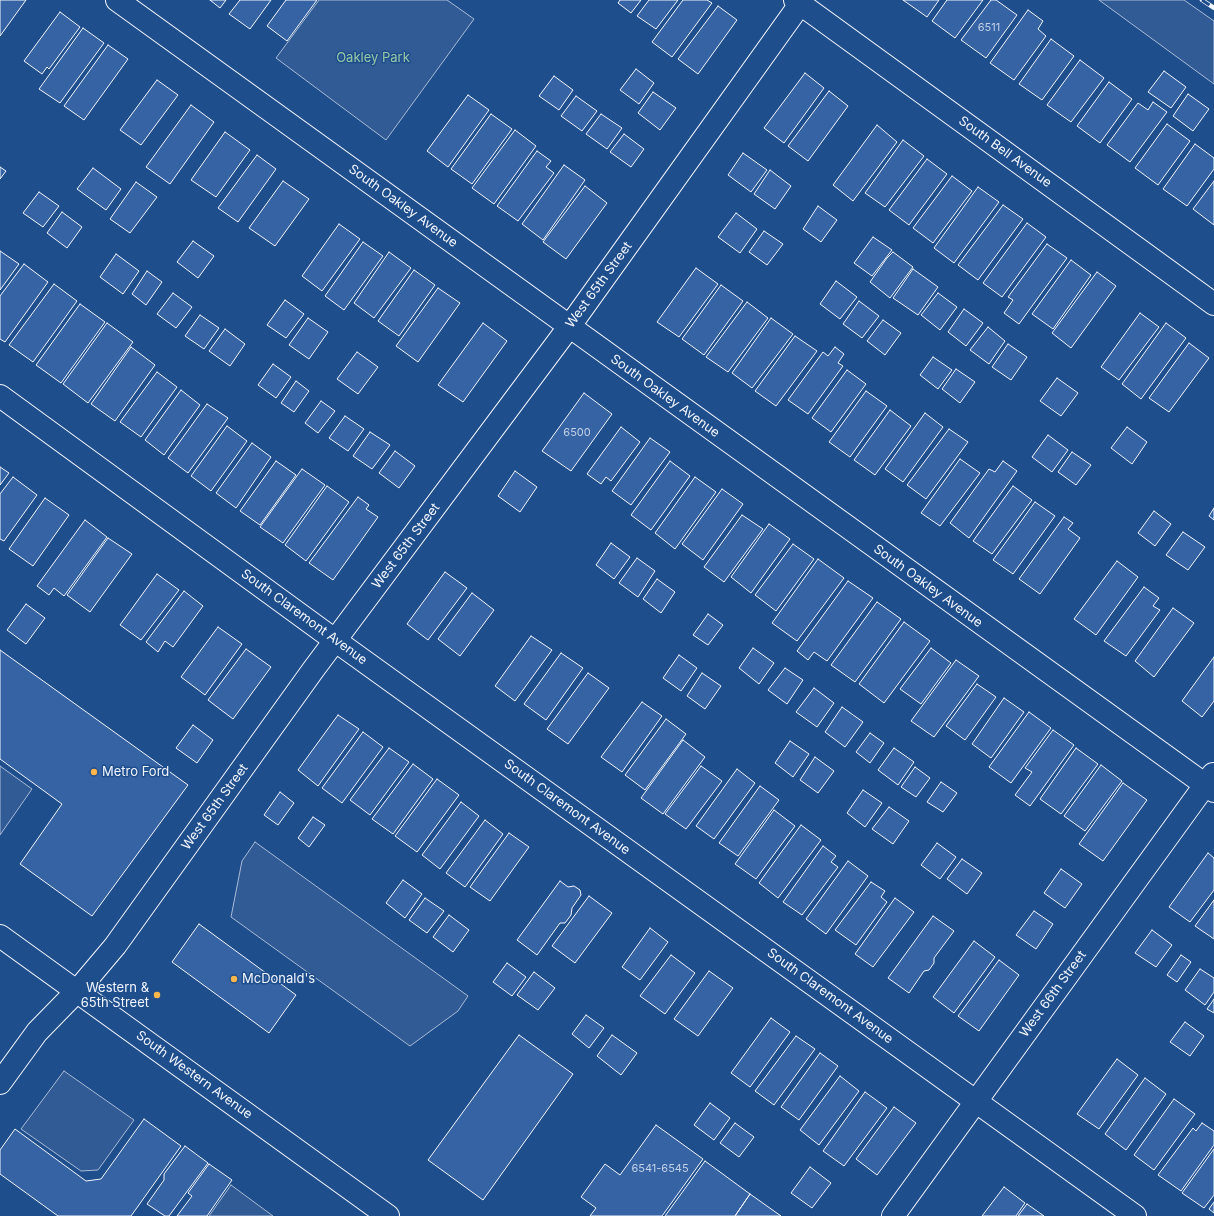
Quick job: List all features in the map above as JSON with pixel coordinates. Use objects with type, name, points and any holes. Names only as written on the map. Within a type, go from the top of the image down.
[{"type":"street","name":"South Oakley Avenue","points":[[118,0],[569,327],[1211,783]]},
{"type":"street","name":"West 65th Street","points":[[0,1083],[37,1032],[77,991],[115,946],[336,641],[569,327],[800,1]]},
{"type":"street","name":"South Bell Avenue","points":[[800,1],[1214,304]]},
{"type":"street","name":"South Claremont Avenue","points":[[0,396],[336,641],[1135,1216]]},
{"type":"street","name":"West 66th Street","points":[[893,1216],[1211,783]]},
{"type":"street","name":"South Western Avenue","points":[[0,936],[388,1216]]},
{"type":"shaded area","name":"Oakley Park","points":[[319,0],[447,0],[474,19],[386,140],[276,58]]},
{"type":"shaded area","points":[[1099,0],[1184,0],[1214,21],[1214,84]]},
{"type":"shaded area","points":[[0,766],[32,789],[0,835]]},
{"type":"shaded area","points":[[255,842],[468,996],[458,1011],[410,1046],[231,917],[242,861]]},
{"type":"shaded area","points":[[64,1071],[134,1120],[98,1170],[81,1171],[21,1129]]},
{"type":"shaded area","points":[[231,1185],[273,1216],[209,1216]]},
{"type":"building","points":[[0,0],[26,0],[0,36]]},
{"type":"building","points":[[210,0],[226,0],[220,8]]},
{"type":"building","points":[[240,0],[271,0],[250,29],[229,14]]},
{"type":"building","points":[[286,0],[317,0],[287,41],[267,26]]},
{"type":"building","points":[[620,0],[641,0],[631,13],[618,3]]},
{"type":"building","points":[[649,0],[678,0],[656,29],[637,16]]},
{"type":"building","points":[[683,0],[707,0],[712,3],[672,57],[652,42]]},
{"type":"building","points":[[903,0],[939,0],[927,17]]},
{"type":"building","points":[[947,0],[983,0],[955,38],[932,21]]},
{"type":"building","points":[[991,0],[996,0],[1017,15],[986,58],[961,40]]},
{"type":"building","points":[[718,6],[737,20],[698,74],[678,59]]},
{"type":"building","points":[[1028,10],[1043,21],[1038,29],[1046,36],[1014,80],[990,63]]},
{"type":"building","points":[[60,12],[80,27],[49,69],[47,67],[42,74],[24,61]]},
{"type":"building","points":[[83,28],[104,43],[60,103],[39,89]]},
{"type":"building","points":[[1051,39],[1074,56],[1042,100],[1019,84]]},
{"type":"building","points":[[108,45],[128,59],[84,120],[64,106]]},
{"type":"building","points":[[1080,60],[1104,78],[1071,122],[1047,105]]},
{"type":"building","points":[[636,69],[654,83],[639,104],[620,90]]},
{"type":"building","points":[[1164,71],[1186,87],[1171,108],[1148,92]]},
{"type":"building","points":[[805,73],[824,88],[784,143],[764,128]]},
{"type":"building","points":[[554,76],[573,90],[559,110],[539,96]]},
{"type":"building","points":[[157,80],[178,95],[141,145],[120,130]]},
{"type":"building","points":[[1109,82],[1132,99],[1100,143],[1077,126]]},
{"type":"building","points":[[829,91],[848,106],[808,161],[788,146]]},
{"type":"building","points":[[653,92],[676,108],[660,130],[638,113]]},
{"type":"building","points":[[1188,94],[1209,109],[1193,131],[1173,116]]},
{"type":"building","points":[[468,95],[489,110],[448,167],[427,151]]},
{"type":"building","points":[[576,96],[597,111],[582,131],[561,116]]},
{"type":"building","points":[[1153,102],[1167,112],[1130,162],[1107,145],[1138,103],[1148,110]]},
{"type":"building","points":[[191,105],[214,122],[170,184],[146,167]]},
{"type":"building","points":[[491,114],[512,129],[472,184],[451,169]]},
{"type":"building","points":[[601,114],[622,128],[607,149],[586,134]]},
{"type":"building","points":[[1167,124],[1190,141],[1158,185],[1135,168]]},
{"type":"building","points":[[877,125],[897,142],[853,201],[833,185]]},
{"type":"building","points":[[515,130],[536,146],[494,204],[472,188]]},
{"type":"building","points":[[225,132],[250,150],[216,197],[191,180]]},
{"type":"building","points":[[624,134],[644,149],[631,167],[610,152]]},
{"type":"building","points":[[903,140],[924,156],[885,207],[865,193]]},
{"type":"building","points":[[1195,144],[1214,158],[1214,169],[1187,206],[1163,189]]},
{"type":"building","points":[[537,151],[551,161],[546,167],[554,173],[518,221],[497,206]]},
{"type":"building","points":[[743,153],[767,170],[751,192],[728,175]]},
{"type":"building","points":[[257,155],[276,169],[238,222],[218,208]]},
{"type":"building","points":[[927,159],[947,174],[909,225],[889,210]]},
{"type":"building","points":[[564,165],[585,180],[543,240],[522,224]]},
{"type":"building","points":[[0,167],[6,171],[0,179]]},
{"type":"building","points":[[93,168],[121,189],[106,210],[77,189]]},
{"type":"building","points":[[770,170],[791,186],[775,209],[754,194]]},
{"type":"building","points":[[952,176],[972,191],[933,243],[913,228]]},
{"type":"building","points":[[283,181],[309,199],[275,246],[249,228]]},
{"type":"building","points":[[1214,181],[1214,225],[1193,209]]},
{"type":"building","points":[[136,182],[157,197],[130,233],[110,219]]},
{"type":"building","points":[[585,186],[607,203],[566,259],[543,242]]},
{"type":"building","points":[[978,187],[999,202],[954,263],[934,248]]},
{"type":"building","points":[[39,192],[59,206],[43,227],[23,213]]},
{"type":"building","points":[[1003,205],[1023,219],[978,280],[958,265]]},
{"type":"building","points":[[818,206],[837,220],[821,242],[803,229]]},
{"type":"building","points":[[62,212],[82,227],[67,248],[47,233]]},
{"type":"building","points":[[736,213],[757,229],[740,253],[718,237]]},
{"type":"building","points":[[1027,223],[1046,237],[1002,297],[983,283]]},
{"type":"building","points":[[339,224],[360,239],[322,291],[302,276]]},
{"type":"building","points":[[764,231],[783,244],[767,265],[749,252]]},
{"type":"building","points":[[873,237],[892,250],[872,276],[854,263]]},
{"type":"building","points":[[193,241],[214,256],[198,278],[177,262]]},
{"type":"building","points":[[363,242],[383,256],[344,310],[325,296]]},
{"type":"building","points":[[1047,244],[1067,258],[1019,324],[1004,313],[1013,300],[1008,297]]},
{"type":"building","points":[[0,251],[19,264],[0,290]]},
{"type":"building","points":[[389,252],[411,268],[374,318],[354,303]]},
{"type":"building","points":[[893,252],[913,267],[890,298],[870,282]]},
{"type":"building","points":[[116,254],[139,271],[123,294],[100,277]]},
{"type":"building","points":[[1071,260],[1091,275],[1053,329],[1032,314]]},
{"type":"building","points":[[24,264],[48,282],[5,342],[0,339],[0,296]]},
{"type":"building","points":[[696,268],[718,284],[679,337],[657,322]]},
{"type":"building","points":[[913,269],[938,287],[918,315],[893,298]]},
{"type":"building","points":[[414,270],[435,285],[399,336],[378,321]]},
{"type":"building","points":[[147,271],[162,282],[146,305],[132,294]]},
{"type":"building","points":[[1097,272],[1116,286],[1071,348],[1052,333]]},
{"type":"building","points":[[836,281],[857,297],[840,319],[820,304]]},
{"type":"building","points":[[54,284],[77,301],[33,362],[9,345]]},
{"type":"building","points":[[721,285],[743,301],[704,355],[682,339]]},
{"type":"building","points":[[438,288],[460,303],[418,362],[396,346]]},
{"type":"building","points":[[173,293],[192,307],[176,328],[157,314]]},
{"type":"building","points":[[938,293],[957,307],[940,330],[921,315]]},
{"type":"building","points":[[285,300],[304,314],[286,338],[267,325]]},
{"type":"building","points":[[859,301],[879,316],[862,338],[843,324]]},
{"type":"building","points":[[747,302],[768,318],[728,372],[706,357]]},
{"type":"building","points":[[80,304],[105,322],[61,383],[36,365]]},
{"type":"building","points":[[964,309],[983,323],[966,346],[948,332]]},
{"type":"building","points":[[1140,313],[1159,327],[1119,380],[1101,367]]},
{"type":"building","points":[[200,315],[219,328],[204,349],[185,336]]},
{"type":"building","points":[[308,318],[328,332],[309,359],[289,345]]},
{"type":"building","points":[[771,318],[793,334],[752,388],[732,373]]},
{"type":"building","points":[[883,320],[901,333],[885,355],[867,341]]},
{"type":"building","points":[[107,323],[133,342],[88,403],[63,384]]},
{"type":"building","points":[[483,323],[507,341],[463,402],[438,385]]},
{"type":"building","points":[[1166,323],[1186,338],[1141,399],[1122,384]]},
{"type":"building","points":[[988,327],[1005,341],[989,364],[970,350]]},
{"type":"building","points":[[225,329],[245,344],[230,366],[209,351]]},
{"type":"building","points":[[795,336],[817,351],[776,406],[755,391]]},
{"type":"building","points":[[1189,343],[1209,358],[1169,412],[1149,398]]},
{"type":"building","points":[[1008,344],[1027,357],[1011,380],[992,367]]},
{"type":"building","points":[[131,347],[155,365],[115,421],[91,404]]},
{"type":"building","points":[[835,347],[844,354],[838,363],[843,366],[808,414],[788,400],[823,352],[828,356]]},
{"type":"building","points":[[357,352],[378,367],[358,394],[337,379]]},
{"type":"building","points":[[933,357],[952,370],[938,389],[920,375]]},
{"type":"building","points":[[273,364],[291,377],[276,398],[258,385]]},
{"type":"building","points":[[956,369],[975,382],[960,403],[942,389]]},
{"type":"building","points":[[847,370],[866,384],[831,432],[812,418]]},
{"type":"building","points":[[157,372],[177,387],[141,437],[120,422]]},
{"type":"building","points":[[1057,378],[1078,393],[1061,416],[1040,401]]},
{"type":"building","points":[[296,381],[309,391],[294,412],[281,403]]},
{"type":"building","points":[[181,390],[200,405],[164,455],[145,440]]},
{"type":"building","points":[[866,391],[887,406],[850,457],[829,442]]},
{"type":"building","points":[[584,393],[612,414],[571,471],[542,451]]},
{"type":"building","points":[[321,401],[335,411],[318,433],[305,423]]},
{"type":"building","points":[[207,404],[228,418],[188,473],[168,458]]},
{"type":"building","points":[[890,410],[911,426],[875,475],[854,460]]},
{"type":"building","points":[[925,413],[943,427],[903,482],[885,469]]},
{"type":"building","points":[[345,416],[364,429],[348,451],[329,438]]},
{"type":"building","points":[[227,426],[247,441],[211,491],[191,476]]},
{"type":"building","points":[[621,427],[640,442],[611,481],[606,477],[601,484],[587,474]]},
{"type":"building","points":[[1127,427],[1147,442],[1132,464],[1111,448]]},
{"type":"building","points":[[949,429],[968,442],[926,499],[907,485]]},
{"type":"building","points":[[370,432],[390,445],[372,469],[353,456]]},
{"type":"building","points":[[1048,435],[1068,450],[1052,472],[1032,457]]},
{"type":"building","points":[[650,438],[670,452],[631,505],[612,491]]},
{"type":"building","points":[[252,443],[271,457],[236,508],[216,493]]},
{"type":"building","points":[[395,451],[415,466],[399,488],[379,473]]},
{"type":"building","points":[[1072,452],[1091,465],[1076,485],[1058,472]]},
{"type":"building","points":[[960,459],[980,473],[940,526],[921,513]]},
{"type":"building","points":[[276,461],[296,475],[260,525],[240,511]]},
{"type":"building","points":[[670,461],[690,476],[651,530],[631,515]]},
{"type":"building","points":[[1003,461],[1017,471],[969,538],[950,523],[989,469],[995,472]]},
{"type":"building","points":[[0,467],[9,473],[0,485]]},
{"type":"building","points":[[302,469],[325,485],[283,543],[260,527]]},
{"type":"building","points":[[515,471],[537,487],[520,512],[498,496]]},
{"type":"building","points":[[13,477],[37,495],[4,541],[0,539],[0,494]]},
{"type":"building","points":[[695,477],[716,492],[675,549],[655,533]]},
{"type":"building","points":[[327,486],[349,502],[306,561],[285,545]]},
{"type":"building","points":[[1013,486],[1032,500],[992,554],[973,541]]},
{"type":"building","points":[[722,489],[743,504],[703,560],[682,544]]},
{"type":"building","points":[[358,497],[369,505],[366,509],[378,517],[333,580],[309,563]]},
{"type":"building","points":[[45,498],[69,515],[33,566],[9,549]]},
{"type":"building","points":[[1035,502],[1055,516],[1013,574],[993,560]]},
{"type":"building","points":[[1214,508],[1214,520],[1209,516]]},
{"type":"building","points":[[1154,511],[1171,524],[1155,546],[1138,533]]},
{"type":"building","points":[[742,515],[763,529],[724,582],[704,567]]},
{"type":"building","points":[[1064,517],[1073,523],[1068,529],[1080,538],[1040,594],[1019,579]]},
{"type":"building","points":[[85,520],[107,537],[64,596],[54,588],[49,595],[37,586]]},
{"type":"building","points":[[769,524],[790,539],[751,593],[731,577]]},
{"type":"building","points":[[1183,532],[1205,547],[1188,570],[1166,555]]},
{"type":"building","points":[[108,538],[132,554],[90,612],[67,595]]},
{"type":"building","points":[[611,543],[630,557],[614,579],[596,565]]},
{"type":"building","points":[[793,544],[814,559],[776,611],[755,595]]},
{"type":"building","points":[[637,558],[655,571],[638,597],[619,583]]},
{"type":"building","points":[[818,559],[844,578],[797,641],[772,623]]},
{"type":"building","points":[[1117,561],[1138,577],[1096,635],[1074,619]]},
{"type":"building","points":[[445,572],[467,588],[428,640],[407,624]]},
{"type":"building","points":[[157,574],[179,590],[141,640],[120,625]]},
{"type":"building","points":[[657,579],[675,592],[661,613],[643,599]]},
{"type":"building","points":[[848,581],[873,598],[827,661],[814,652],[808,660],[797,651]]},
{"type":"building","points":[[1144,587],[1159,598],[1153,606],[1160,610],[1126,656],[1104,641]]},
{"type":"building","points":[[184,591],[203,606],[173,647],[165,641],[158,652],[146,642]]},
{"type":"building","points":[[472,593],[494,610],[460,656],[438,639]]},
{"type":"building","points":[[877,602],[901,619],[855,682],[831,665]]},
{"type":"building","points":[[26,604],[45,618],[26,644],[7,630]]},
{"type":"building","points":[[1173,608],[1194,623],[1154,677],[1135,661]]},
{"type":"building","points":[[708,614],[723,625],[708,645],[693,635]]},
{"type":"building","points":[[904,622],[930,641],[884,703],[859,684]]},
{"type":"building","points":[[218,627],[242,644],[205,695],[181,677]]},
{"type":"building","points":[[531,636],[552,650],[515,701],[495,686]]},
{"type":"building","points":[[753,648],[774,663],[759,684],[739,668]]},
{"type":"building","points":[[931,648],[951,663],[921,704],[900,689]]},
{"type":"building","points":[[246,649],[271,667],[233,719],[208,700]]},
{"type":"building","name":"Metro Ford","points":[[0,650],[188,785],[92,916],[20,864],[62,804],[0,759]]},
{"type":"building","points":[[561,653],[583,668],[546,720],[524,704]]},
{"type":"building","points":[[679,655],[697,668],[681,691],[663,678]]},
{"type":"building","points":[[1214,657],[1214,701],[1202,717],[1182,701]]},
{"type":"building","points":[[956,660],[979,676],[934,737],[911,721]]},
{"type":"building","points":[[785,668],[803,680],[787,704],[768,690]]},
{"type":"building","points":[[588,673],[609,688],[568,744],[547,729]]},
{"type":"building","points":[[702,673],[721,686],[705,709],[687,696]]},
{"type":"building","points":[[977,684],[996,697],[965,740],[946,726]]},
{"type":"building","points":[[814,688],[834,703],[817,727],[796,712]]},
{"type":"building","points":[[1004,698],[1024,712],[991,758],[972,744]]},
{"type":"building","points":[[642,702],[662,716],[622,772],[601,757]]},
{"type":"building","points":[[842,707],[863,722],[845,747],[825,732]]},
{"type":"building","points":[[1029,712],[1051,728],[1011,783],[989,767]]},
{"type":"building","points":[[338,715],[359,729],[318,786],[298,770]]},
{"type":"building","points":[[666,719],[686,734],[645,790],[625,775]]},
{"type":"building","points":[[193,725],[213,740],[197,763],[176,748]]},
{"type":"building","points":[[1053,730],[1074,745],[1030,806],[1015,795],[1032,772],[1025,768]]},
{"type":"building","points":[[363,732],[383,747],[342,803],[322,788]]},
{"type":"building","points":[[870,733],[884,743],[870,763],[856,752]]},
{"type":"building","points":[[683,740],[705,757],[663,814],[641,798]]},
{"type":"building","points":[[790,741],[809,754],[793,777],[775,763]]},
{"type":"building","points":[[389,748],[409,762],[370,815],[350,800]]},
{"type":"building","points":[[894,748],[914,762],[898,785],[878,770]]},
{"type":"building","points":[[1076,748],[1098,764],[1061,814],[1040,799]]},
{"type":"building","points":[[815,757],[834,771],[818,793],[800,780]]},
{"type":"building","points":[[413,764],[433,779],[393,834],[372,819]]},
{"type":"building","points":[[1101,765],[1122,781],[1085,831],[1064,816]]},
{"type":"building","points":[[701,766],[722,781],[686,829],[665,814]]},
{"type":"building","points":[[915,767],[930,778],[916,797],[901,787]]},
{"type":"building","points":[[737,769],[755,783],[714,839],[696,826]]},
{"type":"building","points":[[437,779],[459,795],[417,852],[395,836]]},
{"type":"building","points":[[941,782],[957,793],[943,812],[927,802]]},
{"type":"building","points":[[1123,783],[1147,800],[1103,861],[1079,844]]},
{"type":"building","points":[[760,786],[779,800],[738,856],[719,843]]},
{"type":"building","points":[[863,790],[882,803],[865,827],[847,813]]},
{"type":"building","points":[[280,792],[294,803],[278,825],[264,815]]},
{"type":"building","points":[[461,802],[479,816],[440,869],[422,855]]},
{"type":"building","points":[[889,807],[909,821],[893,844],[872,829]]},
{"type":"building","points":[[774,810],[795,826],[756,879],[735,864]]},
{"type":"building","points":[[313,817],[325,825],[309,847],[298,838]]},
{"type":"building","points":[[485,820],[503,834],[465,887],[446,873]]},
{"type":"building","points":[[801,825],[821,840],[778,898],[759,883]]},
{"type":"building","points":[[509,833],[529,847],[490,901],[470,887]]},
{"type":"building","points":[[937,843],[956,857],[940,879],[921,865]]},
{"type":"building","points":[[823,846],[836,856],[831,862],[838,867],[802,915],[783,902]]},
{"type":"building","points":[[1208,853],[1214,858],[1214,890],[1190,922],[1169,907]]},
{"type":"building","points":[[962,859],[982,873],[967,894],[947,879]]},
{"type":"building","points":[[848,861],[868,876],[826,934],[806,919]]},
{"type":"building","points":[[1061,869],[1082,884],[1065,908],[1044,893]]},
{"type":"building","points":[[403,880],[422,894],[405,918],[386,903]]},
{"type":"building","points":[[560,881],[568,887],[574,886],[580,890],[581,895],[572,908],[571,915],[565,923],[560,923],[537,955],[517,940]]},
{"type":"building","points":[[871,882],[885,891],[881,897],[887,902],[856,945],[835,930]]},
{"type":"building","points":[[589,896],[612,913],[575,963],[552,946]]},
{"type":"building","points":[[425,898],[444,911],[427,933],[409,920]]},
{"type":"building","points":[[895,898],[914,912],[873,967],[855,954]]},
{"type":"building","points":[[1214,900],[1214,939],[1195,926]]},
{"type":"building","points":[[1034,911],[1053,924],[1036,949],[1016,935]]},
{"type":"building","points":[[449,915],[469,930],[453,952],[433,937]]},
{"type":"building","points":[[933,916],[954,931],[934,958],[934,963],[929,970],[924,971],[909,993],[888,978]]},
{"type":"building","name":"McDonald's","points":[[199,924],[296,995],[269,1033],[172,962]]},
{"type":"building","points":[[650,928],[668,942],[640,980],[622,967]]},
{"type":"building","points":[[1152,930],[1172,945],[1156,967],[1135,953]]},
{"type":"building","points":[[974,941],[995,957],[954,1013],[933,997]]},
{"type":"building","points":[[671,955],[695,973],[665,1014],[640,996]]},
{"type":"building","points":[[1181,955],[1191,962],[1177,982],[1167,975]]},
{"type":"building","points":[[999,960],[1019,975],[979,1031],[958,1016]]},
{"type":"building","points":[[507,963],[526,977],[512,996],[493,982]]},
{"type":"building","points":[[1200,969],[1214,978],[1214,992],[1205,1005],[1185,990]]},
{"type":"building","points":[[709,971],[733,988],[698,1036],[674,1019]]},
{"type":"building","points":[[534,972],[555,988],[538,1010],[517,995]]},
{"type":"building","points":[[1214,999],[1214,1013],[1207,1009]]},
{"type":"building","points":[[586,1015],[604,1028],[589,1048],[572,1034]]},
{"type":"building","points":[[771,1018],[790,1032],[750,1087],[731,1073]]},
{"type":"building","points":[[1185,1022],[1204,1036],[1190,1056],[1170,1042]]},
{"type":"building","points":[[519,1035],[573,1074],[483,1200],[428,1160]]},
{"type":"building","points":[[612,1035],[637,1053],[621,1075],[597,1056]]},
{"type":"building","points":[[796,1036],[815,1049],[774,1105],[755,1091]]},
{"type":"building","points":[[820,1053],[838,1066],[799,1120],[781,1107]]},
{"type":"building","points":[[1117,1059],[1138,1075],[1099,1129],[1077,1114]]},
{"type":"building","points":[[840,1076],[859,1091],[819,1145],[800,1130]]},
{"type":"building","points":[[1145,1078],[1166,1094],[1126,1150],[1105,1134]]},
{"type":"building","points":[[865,1092],[887,1108],[844,1166],[823,1151]]},
{"type":"building","points":[[1174,1099],[1195,1114],[1154,1170],[1134,1155]]},
{"type":"building","points":[[710,1103],[730,1118],[714,1140],[694,1125]]},
{"type":"building","points":[[894,1107],[916,1123],[877,1175],[856,1159]]},
{"type":"building","points":[[144,1119],[181,1146],[131,1216],[58,1216],[0,1174],[0,1150],[15,1129],[86,1181],[101,1179]]},
{"type":"building","points":[[735,1123],[754,1137],[739,1157],[720,1143]]},
{"type":"building","points":[[1202,1123],[1214,1131],[1214,1145],[1181,1191],[1158,1175],[1193,1128],[1196,1131]]},
{"type":"building","points":[[656,1125],[703,1159],[662,1216],[590,1216],[596,1208],[581,1197],[605,1164],[620,1175]]},
{"type":"building","points":[[185,1146],[208,1163],[169,1216],[165,1216],[147,1204],[164,1180],[164,1174]]},
{"type":"building","points":[[1214,1149],[1214,1195],[1204,1208],[1182,1193]]},
{"type":"building","points":[[705,1161],[750,1194],[735,1216],[665,1216]]},
{"type":"building","points":[[209,1164],[232,1180],[207,1216],[177,1216],[192,1196],[188,1193]]},
{"type":"building","points":[[810,1167],[831,1183],[812,1208],[791,1193]]},
{"type":"building","points":[[1004,1187],[1025,1203],[1016,1216],[982,1216]]},
{"type":"building","points":[[750,1194],[781,1216],[735,1216]]},
{"type":"building","points":[[1214,1202],[1214,1213],[1209,1209]]},
{"type":"building","points":[[1027,1204],[1044,1216],[1018,1216]]},
{"type":"railway","points":[[1202,0],[1214,8]]},
{"type":"place","name":"Metro Ford","points":[[94,772]]},
{"type":"place","name":"McDonald's","points":[[234,979]]},
{"type":"place","name":"Western & 65th Street","points":[[157,995]]}]
